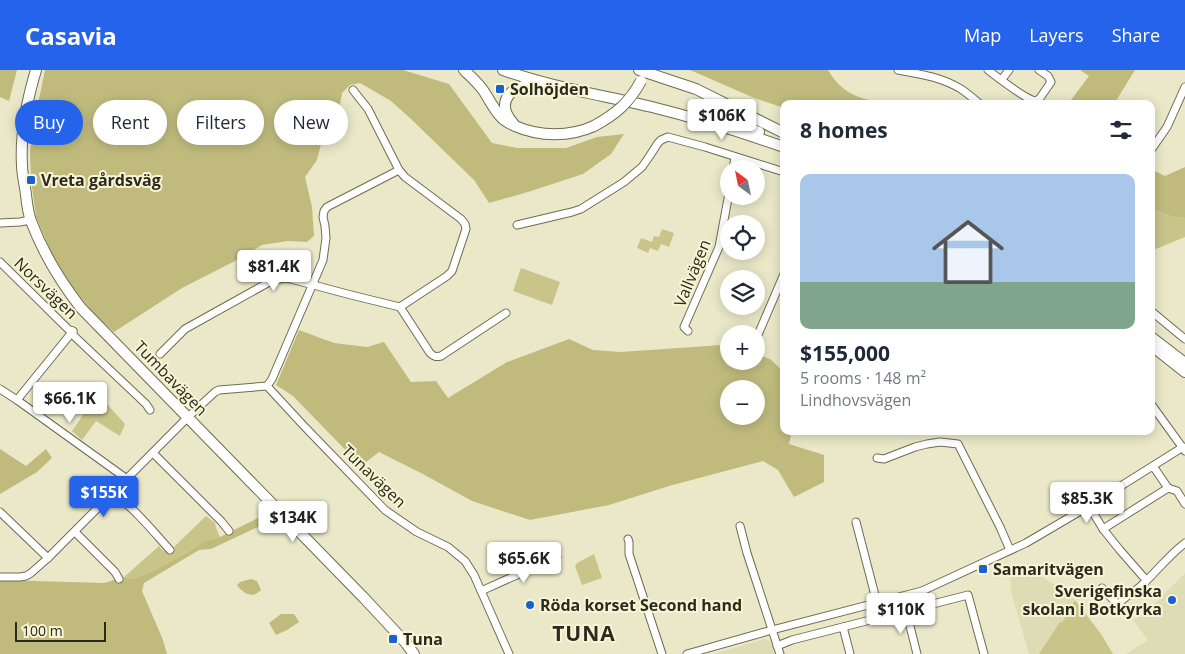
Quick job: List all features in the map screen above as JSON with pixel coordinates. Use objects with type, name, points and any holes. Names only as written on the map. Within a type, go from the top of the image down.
[{"type":"main road","name":"Tumbavägen","points":[[36,70],[24,118],[22,171],[30,220],[63,285],[81,308],[364,598],[414,654]]},
{"type":"main road","points":[[464,70],[483,90],[504,121],[533,132],[558,135],[594,126],[610,117],[631,98],[643,73],[704,92],[780,132]]},
{"type":"main road","points":[[503,70],[676,114],[780,146]]},
{"type":"main road","points":[[522,70],[723,120],[780,139]]},
{"type":"main road","points":[[518,127],[509,119],[505,102],[515,88],[533,84],[576,90]]},
{"type":"main road","points":[[1155,340],[1185,362]]},
{"type":"main road","points":[[1155,348],[1185,372]]},
{"type":"street","points":[[898,70],[911,71],[944,81],[962,89],[975,100]]},
{"type":"street","points":[[988,70],[1030,100]]},
{"type":"street","points":[[1002,79],[1009,70]]},
{"type":"street","points":[[1037,100],[1051,82],[1048,76],[1039,70]]},
{"type":"street","points":[[1155,144],[1167,127],[1185,87]]},
{"type":"street","points":[[353,90],[368,109],[399,170],[405,177],[460,218],[466,228],[452,271],[400,307]]},
{"type":"street","points":[[516,225],[562,215],[581,208],[624,182],[642,167],[661,140],[668,137],[780,171]]},
{"type":"street","points":[[0,577],[20,577],[31,573],[75,532],[188,417],[216,392],[219,390],[267,386],[272,379],[323,260],[326,238],[324,211],[327,207],[399,170]]},
{"type":"street","name":"Vallvägen","points":[[688,331],[684,327],[720,247],[727,205]]},
{"type":"street","points":[[0,224],[30,220]]},
{"type":"street","name":"Norsvägen","points":[[0,262],[69,330],[73,331],[74,335],[150,410]]},
{"type":"street","points":[[160,354],[185,329],[273,280],[286,278],[400,307],[430,353],[437,357],[506,313]]},
{"type":"street","points":[[763,325],[780,284]]},
{"type":"street","points":[[1155,314],[1185,339]]},
{"type":"street","name":"Norsvägen","points":[[17,400],[73,331]]},
{"type":"street","name":"Tunavägen","points":[[267,386],[385,510],[417,532],[448,547],[465,561],[482,591],[509,654]]},
{"type":"street","points":[[0,390],[17,400],[126,479]]},
{"type":"street","points":[[687,654],[922,591],[1026,543],[1184,449],[1155,409]]},
{"type":"street","points":[[877,458],[884,459],[927,444],[940,442],[958,444],[1010,550]]},
{"type":"street","points":[[153,453],[221,521],[228,531]]},
{"type":"street","points":[[1153,466],[1168,488],[1177,491],[1185,504]]},
{"type":"street","points":[[1103,529],[1168,488]]},
{"type":"street","points":[[113,493],[170,550]]},
{"type":"street","points":[[1089,506],[1118,549],[1146,580]]},
{"type":"street","points":[[0,512],[48,558]]},
{"type":"street","points":[[856,522],[877,603]]},
{"type":"street","points":[[740,526],[780,654]]},
{"type":"street","points":[[75,532],[119,578]]},
{"type":"street","points":[[628,539],[629,554],[662,654]]},
{"type":"street","points":[[1102,588],[1118,605],[1142,584],[1175,550],[1185,543]]},
{"type":"street","points":[[482,591],[557,557]]},
{"type":"street","points":[[777,646],[792,640],[968,594],[984,654]]},
{"type":"street","points":[[906,610],[917,654]]},
{"type":"street","points":[[842,627],[850,654]]},
{"type":"shaded area","points":[[0,70],[17,70],[9,101],[0,97]]},
{"type":"shaded area","points":[[45,70],[403,70],[449,84],[492,143],[517,148],[566,148],[597,137],[624,134],[611,154],[583,174],[489,203],[474,180],[411,119],[391,101],[360,83],[350,85],[342,93],[341,100],[274,100],[274,145],[321,145],[317,160],[305,177],[312,207],[314,236],[307,242],[288,241],[262,245],[182,288],[114,332],[93,313],[54,259],[36,217],[31,180],[31,145],[83,145],[83,100],[39,100]]},
{"type":"shaded area","points":[[690,70],[828,70],[834,79],[847,91],[871,100],[780,100],[780,107],[752,97]]},
{"type":"shaded area","points":[[1080,70],[1135,70],[1116,100],[1071,100],[1089,76]]},
{"type":"shaded area","points":[[1185,167],[1185,218],[1173,217],[1155,211],[1155,171],[1165,176]]},
{"type":"shaded area","points":[[1155,211],[1173,217],[1185,218],[1185,237],[1155,249]]},
{"type":"shaded area","points":[[662,229],[674,233],[669,247],[661,244],[658,251],[650,248],[648,253],[637,248],[641,238],[652,242],[654,236],[659,237]]},
{"type":"shaded area","points":[[521,268],[560,282],[552,305],[513,291]]},
{"type":"shaded area","points":[[299,330],[334,343],[367,347],[384,342],[411,382],[436,381],[448,398],[507,362],[569,339],[593,350],[621,352],[720,345],[720,370],[765,370],[765,357],[770,359],[780,368],[780,435],[791,435],[789,444],[824,455],[824,482],[794,497],[778,470],[763,461],[669,486],[609,505],[530,520],[472,501],[379,452],[361,466],[293,396],[276,385]]},
{"type":"shaded area","points":[[87,382],[125,424],[120,436],[96,421],[82,440],[72,431],[85,412],[73,402]]},
{"type":"shaded area","points":[[0,449],[26,466],[46,449],[52,458],[37,472],[0,494]]},
{"type":"shaded area","points":[[206,516],[215,523],[220,537],[204,541],[151,572],[132,579],[124,577],[159,546],[164,551],[171,551]]},
{"type":"shaded area","points":[[262,516],[271,527],[262,525],[211,549],[199,550],[144,583],[142,591],[167,654],[0,654],[0,580],[104,583],[124,577],[132,579],[151,572],[204,541],[220,537]]},
{"type":"shaded area","points":[[594,554],[602,578],[582,585],[575,566]]},
{"type":"shaded area","points":[[1010,564],[1031,566],[1045,579],[1061,588],[1075,600],[1056,634],[1040,654],[1029,654],[1011,591]]},
{"type":"shaded area","points":[[1185,573],[1185,654],[1126,654],[1148,640],[1133,620],[1149,609]]},
{"type":"shaded area","points":[[251,579],[257,581],[261,590],[251,595],[242,591],[237,585],[240,582]]},
{"type":"shaded area","points":[[1075,600],[1101,634],[1113,654],[1039,654],[1060,622],[1062,623]]},
{"type":"shaded area","points":[[281,614],[294,614],[299,622],[276,635],[269,623]]},
{"type":"shaded area","points":[[765,639],[772,642],[775,654],[713,654]]},
{"type":"place","name":"Solhöjden","points":[[500,89]]},
{"type":"place","name":"Vreta gårdsväg","points":[[31,180]]},
{"type":"place","name":"Samaritvägen","points":[[983,569]]},
{"type":"place","name":"Sverigefinska skolan i Botkyrka","points":[[1172,600]]},
{"type":"place","name":"Röda korset Second hand","points":[[530,605]]},
{"type":"place","name":"Tuna","points":[[393,639]]},
{"type":"district","name":"TUNA","points":[[584,634]]}]
